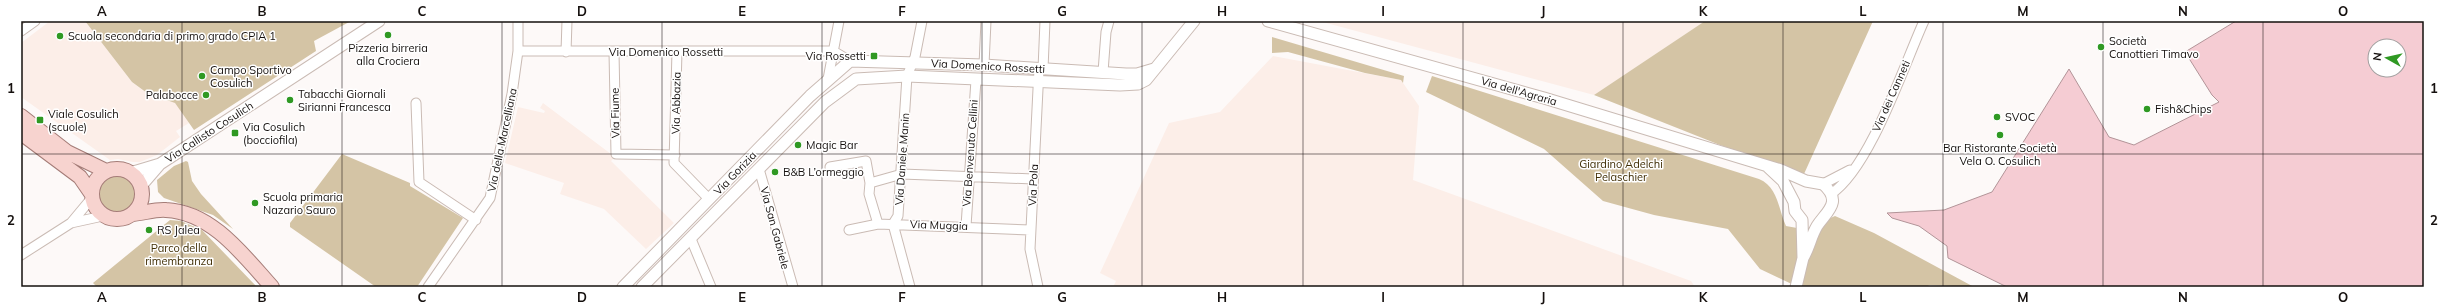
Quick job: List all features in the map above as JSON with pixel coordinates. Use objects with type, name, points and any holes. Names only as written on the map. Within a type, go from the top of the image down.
[{"type":"main road","points":[[21,116],[67,152],[106,171],[95,180],[91,196]]},
{"type":"main road","points":[[21,133],[80,177],[91,196],[97,211],[103,216],[117,220],[133,214],[165,210],[191,215],[203,220],[231,244],[272,287]]},
{"type":"main road","name":"Via Callisto Cosulich","points":[[106,171],[123,169],[130,172]]},
{"type":"main road","points":[[130,172],[142,190],[165,210]]},
{"type":"main road","name":"Via Callisto Cosulich","points":[[133,214],[141,202],[142,190]]},
{"type":"street","points":[[21,31],[35,21]]},
{"type":"street","name":"Via Callisto Cosulich","points":[[130,172],[160,164],[379,21]]},
{"type":"street","name":"Via della Marcelliana","points":[[428,287],[490,198],[506,132],[518,51],[518,21]]},
{"type":"street","points":[[566,52],[567,21]]},
{"type":"street","points":[[828,79],[839,21]]},
{"type":"street","points":[[907,76],[913,62],[922,21]]},
{"type":"street","points":[[984,65],[986,21]]},
{"type":"street","name":"Via Pola","points":[[1038,287],[1030,249],[1030,230],[1038,82],[1041,69],[1045,21]]},
{"type":"street","points":[[1103,72],[1106,32],[1109,21]]},
{"type":"street","points":[[1154,69],[1194,21]]},
{"type":"street","name":"Via dell'Agraria","points":[[1268,21],[1544,98],[1781,170],[1806,182],[1823,184]]},
{"type":"street","name":"Via dei Canneti","points":[[1831,194],[1841,185],[1866,151],[1924,21]]},
{"type":"street","name":"Via Domenico Rossetti","points":[[518,51],[833,51],[850,61],[984,65],[1137,74],[1154,69]]},
{"type":"street","name":"Via Abbazia","points":[[675,155],[677,51]]},
{"type":"street","name":"Via Fiume","points":[[614,52],[616,154],[675,155]]},
{"type":"street","name":"Via Gorizia","points":[[623,287],[828,79],[850,61]]},
{"type":"street","name":"Via Domenico Rossetti","points":[[856,79],[907,76],[1120,85],[1138,84],[1146,80],[1154,69]]},
{"type":"street","name":"Via Daniele Manin","points":[[893,224],[898,216],[902,174],[907,76]]},
{"type":"street","name":"Via Gorizia","points":[[642,287],[825,102],[856,79]]},
{"type":"street","name":"Via Benvenuto Cellini","points":[[966,226],[968,176],[976,80]]},
{"type":"street","points":[[416,102],[419,182],[476,220]]},
{"type":"street","points":[[675,155],[674,163],[709,199]]},
{"type":"street","points":[[830,168],[866,161],[870,183],[869,194],[878,224]]},
{"type":"street","name":"Via Callisto Cosulich","points":[[142,190],[160,164]]},
{"type":"street","name":"Via dell'Agraria","points":[[1768,167],[1783,181],[1794,202],[1799,217]]},
{"type":"street","name":"Via dei Canneti","points":[[1823,184],[1853,168]]},
{"type":"street","name":"Via San Gabriele","points":[[759,169],[793,287]]},
{"type":"street","points":[[870,183],[902,174],[1033,178]]},
{"type":"street","points":[[1794,202],[1798,188],[1806,182]]},
{"type":"street","points":[[1796,287],[1803,258],[1831,207],[1831,194],[1823,184]]},
{"type":"street","points":[[71,223],[91,196]]},
{"type":"street","points":[[21,254],[71,223],[103,216]]},
{"type":"street","points":[[1799,217],[1811,223],[1822,221]]},
{"type":"street","points":[[1799,217],[1803,258]]},
{"type":"street","name":"Via Muggia","points":[[849,230],[878,224],[893,224],[1030,230]]},
{"type":"street","points":[[893,224],[908,286]]},
{"type":"street","points":[[691,239],[711,287]]},
{"type":"shaded area","points":[[50,21],[85,21],[132,82],[145,92],[173,101],[177,105],[189,123],[176,131],[180,137],[157,155],[140,162],[118,159],[110,160],[21,97],[21,43]]},
{"type":"shaded area","points":[[1319,21],[1705,21],[1594,95]]},
{"type":"shaded area","points":[[2236,21],[2424,21],[2424,287],[2007,287],[1948,258],[1947,246],[1919,226],[1892,218],[1887,213],[1944,210],[1992,192],[2069,69],[2109,137],[2134,145],[2219,102],[2212,95],[2185,52]]},
{"type":"shaded area","points":[[1273,56],[1401,80],[1419,106],[1413,180],[1691,281],[1695,287],[1113,287],[1116,281],[1100,273],[1169,123],[1220,112]]},
{"type":"shaded area","points":[[543,103],[615,157],[611,161],[674,223],[646,249],[604,209],[560,194],[564,183],[505,163],[518,107],[544,113],[545,111],[540,108]]},
{"type":"green space","name":"Campo Sportivo Cosulich","points":[[85,21],[351,21],[314,41],[316,51],[194,130],[175,103],[147,93],[132,82]]},
{"type":"green space","points":[[1705,21],[1873,21],[1804,174],[1720,145],[1594,95]]},
{"type":"green space","points":[[1272,37],[1404,76],[1403,83],[1401,80],[1365,73],[1288,52],[1272,53]]},
{"type":"green space","name":"Giardino Adelchi Pelaschier","points":[[1432,76],[1759,179],[1770,187],[1774,193],[1786,226],[1819,232],[1826,220],[1835,216],[1874,233],[1974,287],[1930,285],[1925,287],[1798,287],[1760,269],[1728,229],[1654,215],[1603,201],[1544,149],[1426,92]]},
{"type":"green space","points":[[342,154],[410,183],[410,186],[463,218],[417,287],[376,287],[290,227],[290,223]]},
{"type":"green space","points":[[186,161],[188,162],[192,181],[201,194],[233,229],[213,215],[164,198],[158,192],[157,180],[174,166]]},
{"type":"green space","points":[[121,174],[128,177],[134,183],[137,194],[136,202],[128,211],[121,214],[113,214],[106,211],[98,202],[97,190],[100,183],[109,175]]},
{"type":"green space","name":"Parco della rimembranza","points":[[170,220],[181,221],[202,230],[257,287],[97,287],[93,283]]},
{"type":"place","name":"Pizzeria birreria alla Crociera","points":[[388,35]]},
{"type":"place","name":"Scuola secondaria di primo grado CPIA 1","points":[[60,36]]},
{"type":"place","name":"Società Canottieri Timavo","points":[[2101,47]]},
{"type":"place","name":"Via Rossetti","points":[[874,56]]},
{"type":"place","name":"Campo Sportivo Cosulich","points":[[202,76]]},
{"type":"place","name":"Palabocce","points":[[206,95]]},
{"type":"place","name":"Tabacchi Giornali Sirianni Francesca","points":[[290,100]]},
{"type":"place","name":"Fish&Chips","points":[[2147,109]]},
{"type":"place","name":"SVOC","points":[[1997,117]]},
{"type":"place","name":"Viale Cosulich (scuole)","points":[[40,120]]},
{"type":"place","name":"Via Cosulich (bocciofila)","points":[[235,133]]},
{"type":"place","name":"Bar Ristorante Società Vela O. Cosulich","points":[[2000,135]]},
{"type":"place","name":"Magic Bar","points":[[798,145]]},
{"type":"place","name":"B&B L’ormeggio","points":[[775,172]]},
{"type":"place","name":"Scuola primaria Nazario Sauro","points":[[255,203]]},
{"type":"place","name":"RS Jalea","points":[[149,230]]}]
